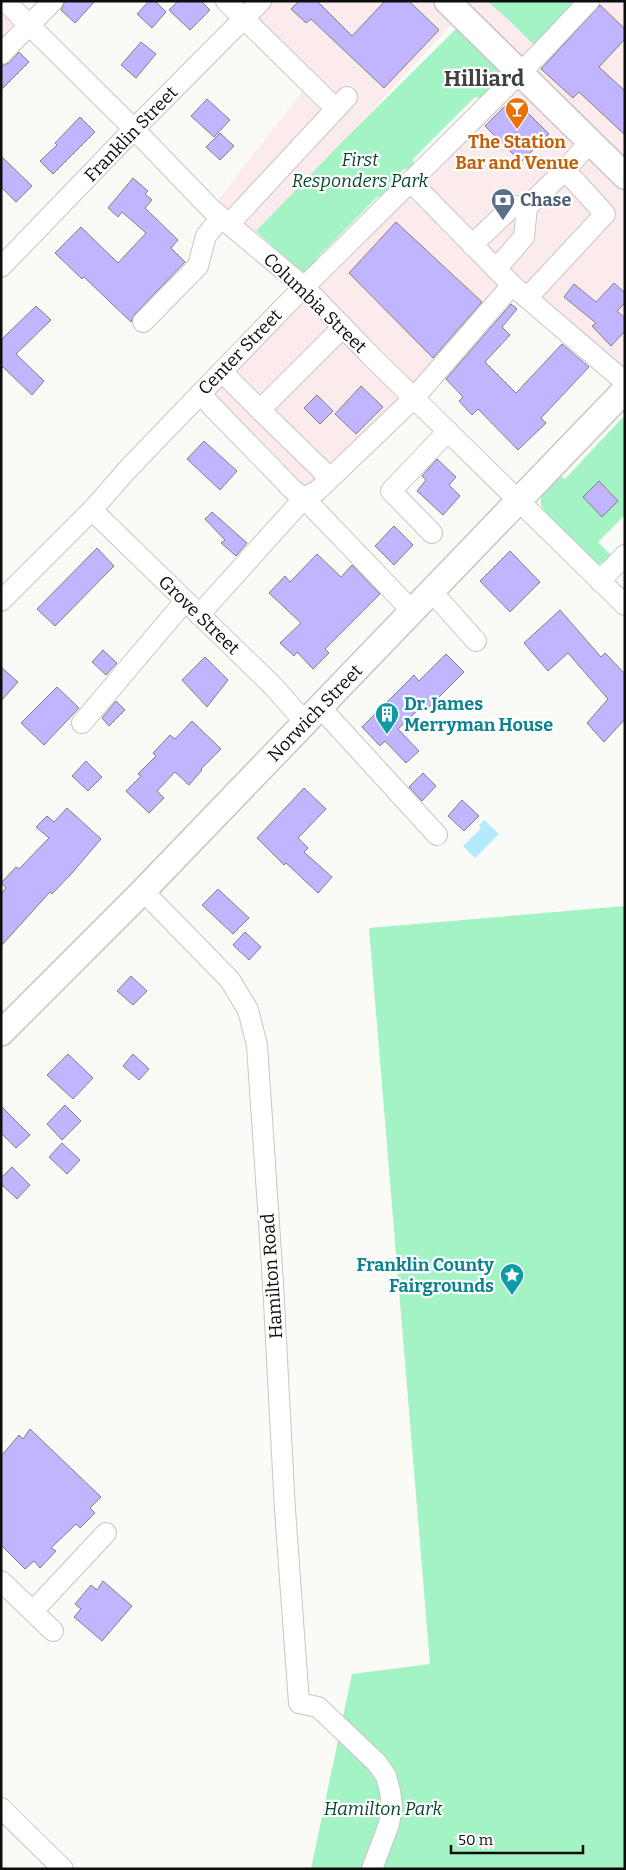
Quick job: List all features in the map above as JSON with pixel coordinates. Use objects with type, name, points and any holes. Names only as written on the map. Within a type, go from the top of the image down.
[{"type":"main road","points":[[447,1],[625,175]]},
{"type":"main road","name":"Norwich Street","points":[[1,1033],[143,891],[625,390]]},
{"type":"street","name":"Columbia Street","points":[[5,1],[134,129],[211,209],[304,287],[625,605]]},
{"type":"street","points":[[1,54],[53,1]]},
{"type":"street","points":[[143,322],[198,266],[206,236],[225,221],[341,103],[244,20],[226,1]]},
{"type":"street","name":"Franklin Street","points":[[1,267],[261,1]]},
{"type":"street","name":"Center Street","points":[[1,601],[92,510],[122,475],[304,287],[520,73],[589,1]]},
{"type":"street","points":[[496,269],[524,237],[527,208],[590,142]]},
{"type":"street","points":[[527,298],[605,214],[565,170]]},
{"type":"street","points":[[410,181],[512,285],[625,382]]},
{"type":"street","points":[[472,245],[513,206],[527,208]]},
{"type":"street","points":[[199,615],[304,498],[317,491],[414,398],[512,285]]},
{"type":"street","points":[[260,410],[343,327]]},
{"type":"street","points":[[222,372],[330,478]]},
{"type":"street","points":[[200,394],[293,490],[304,498],[413,612]]},
{"type":"street","points":[[432,533],[391,491],[448,431]]},
{"type":"street","name":"Grove Street","points":[[92,510],[272,686],[312,714],[437,835]]},
{"type":"street","points":[[600,581],[625,555]]},
{"type":"street","points":[[432,592],[476,641]]},
{"type":"street","points":[[82,722],[184,601]]},
{"type":"street","name":"Hamilton Road","points":[[143,891],[230,980],[248,1010],[257,1045],[273,1283],[285,1510],[299,1703],[318,1707],[378,1763],[386,1776],[392,1806],[388,1824],[372,1869]]},
{"type":"street","points":[[32,1611],[106,1533]]},
{"type":"street","points":[[1,1580],[53,1631]]},
{"type":"street","points":[[1,1808],[63,1869]]},
{"type":"shaded area","points":[[1,1],[30,26],[1,54]]},
{"type":"shaded area","points":[[212,1],[625,1],[625,382],[512,285],[304,498],[200,394],[520,73],[469,23],[448,28],[357,127],[248,240],[211,209],[305,88]]},
{"type":"green space","points":[[487,1],[589,1],[541,52]]},
{"type":"green space","name":"First Responders Park","points":[[459,26],[498,67],[497,81],[482,98],[475,97],[413,159],[414,165],[409,170],[404,169],[389,183],[391,187],[382,197],[378,196],[316,259],[318,263],[306,274],[298,269],[256,231],[341,143]]},
{"type":"green space","points":[[625,407],[625,515],[598,542],[611,555],[599,564],[557,526],[543,509],[541,500],[544,492],[550,485],[560,476],[565,479],[624,416],[622,410]]},
{"type":"green space","name":"Franklin County Fairgrounds","points":[[625,906],[625,1869],[311,1869],[352,1674],[430,1664],[369,928]]},
{"type":"water","points":[[484,820],[499,834],[475,858],[463,846],[481,828],[479,825]]},
{"type":"building","points":[[65,1],[95,1],[75,23],[61,10]]},
{"type":"building","points":[[149,1],[155,1],[166,12],[152,28],[137,14]]},
{"type":"building","points":[[178,1],[201,1],[210,10],[190,30],[169,10]]},
{"type":"building","points":[[299,1],[317,1],[352,36],[385,1],[409,1],[439,30],[384,88],[311,19],[306,23],[291,9]]},
{"type":"building","points":[[600,5],[625,29],[625,39],[599,67],[625,91],[625,135],[579,92],[573,98],[541,69]]},
{"type":"building","points":[[141,42],[156,54],[136,78],[121,65]]},
{"type":"building","points":[[19,52],[29,62],[1,90],[1,66],[9,63]]},
{"type":"building","name":"The Station Bar and Venue","points":[[513,98],[549,134],[521,162],[485,126]]},
{"type":"building","points":[[207,99],[230,120],[214,137],[191,116]]},
{"type":"building","points":[[80,117],[95,132],[53,174],[40,161],[57,145],[55,143]]},
{"type":"building","points":[[220,133],[234,146],[220,160],[206,147]]},
{"type":"building","points":[[1,156],[32,186],[16,202],[1,187]]},
{"type":"building","points":[[133,178],[148,191],[145,194],[152,200],[145,208],[178,240],[171,248],[185,262],[135,314],[131,322],[84,277],[82,279],[55,253],[81,227],[118,263],[146,233],[122,212],[118,217],[108,208]]},
{"type":"building","points":[[396,222],[482,302],[433,358],[349,273]]},
{"type":"building","points":[[614,283],[625,293],[625,303],[617,311],[625,318],[625,331],[611,346],[592,326],[596,323],[564,297],[574,284],[596,302]]},
{"type":"building","points":[[511,304],[517,309],[502,327],[510,335],[485,362],[516,393],[562,344],[589,367],[541,418],[546,423],[518,450],[478,409],[472,415],[459,401],[463,397],[446,379]]},
{"type":"building","points":[[36,306],[51,320],[16,354],[44,381],[32,395],[3,367],[1,369],[1,340]]},
{"type":"building","points":[[361,386],[383,407],[356,434],[335,414]]},
{"type":"building","points":[[317,395],[333,411],[320,424],[304,408]]},
{"type":"building","points":[[204,441],[237,471],[220,490],[187,459]]},
{"type":"building","points":[[437,459],[456,477],[449,485],[460,496],[443,515],[417,491],[426,480],[422,476]]},
{"type":"building","points":[[599,481],[618,501],[602,517],[583,497]]},
{"type":"building","points":[[212,512],[247,543],[236,556],[221,543],[225,540],[205,519]]},
{"type":"building","points":[[394,526],[413,545],[394,565],[375,546]]},
{"type":"building","points":[[97,548],[114,566],[55,626],[37,609]]},
{"type":"building","points":[[510,551],[540,582],[510,612],[480,581]]},
{"type":"building","points":[[317,554],[341,577],[352,565],[380,594],[325,649],[329,653],[313,669],[297,652],[294,656],[280,643],[301,623],[269,593],[285,576],[290,582]]},
{"type":"building","points":[[560,610],[601,657],[605,653],[625,674],[625,719],[604,742],[587,723],[608,699],[568,653],[548,671],[524,643]]},
{"type":"building","points":[[103,650],[117,663],[106,675],[92,662]]},
{"type":"building","points":[[446,654],[464,672],[424,712],[420,708],[398,729],[419,751],[406,763],[385,741],[380,746],[362,727],[414,675],[419,681]]},
{"type":"building","points":[[205,657],[228,680],[207,707],[182,680]]},
{"type":"building","points":[[1,667],[18,682],[1,701]]},
{"type":"building","points":[[57,687],[79,708],[44,745],[21,723]]},
{"type":"building","points":[[116,701],[125,710],[109,726],[102,718]]},
{"type":"building","points":[[192,721],[221,749],[201,769],[189,785],[175,772],[157,791],[164,798],[149,813],[126,791],[141,776],[138,774],[156,756],[153,753],[170,735],[175,739]]},
{"type":"building","points":[[86,761],[102,777],[88,791],[72,776]]},
{"type":"building","points":[[423,773],[436,786],[422,801],[409,787]]},
{"type":"building","points":[[304,788],[326,809],[298,838],[308,848],[304,852],[332,877],[318,893],[286,863],[284,865],[257,838]]},
{"type":"building","points":[[462,800],[479,816],[464,831],[448,816]]},
{"type":"building","points":[[67,808],[101,839],[72,873],[52,894],[50,892],[1,946],[1,894],[6,888],[1,883],[16,867],[19,869],[49,838],[36,827],[47,816],[54,822]]},
{"type":"building","points":[[218,889],[249,918],[233,934],[202,905]]},
{"type":"building","points":[[245,932],[261,947],[249,960],[233,945]]},
{"type":"building","points":[[131,976],[147,991],[133,1005],[117,991]]},
{"type":"building","points":[[68,1054],[93,1078],[73,1099],[47,1075]]},
{"type":"building","points":[[133,1054],[149,1069],[139,1080],[123,1066]]},
{"type":"building","points":[[65,1105],[81,1121],[62,1140],[47,1124]]},
{"type":"building","points":[[1,1106],[30,1135],[16,1148],[1,1133]]},
{"type":"building","points":[[62,1143],[80,1160],[67,1174],[49,1157]]},
{"type":"building","points":[[12,1167],[30,1185],[17,1199],[1,1184],[1,1178]]},
{"type":"building","points":[[30,1429],[101,1497],[90,1508],[95,1513],[80,1528],[76,1524],[51,1548],[56,1551],[40,1568],[34,1561],[25,1569],[1,1545],[1,1456],[19,1435],[23,1439]]},
{"type":"building","points":[[103,1581],[132,1606],[102,1641],[74,1617],[81,1609],[75,1604],[91,1585],[97,1590]]},
{"type":"place","name":"The Station Bar and Venue","points":[[517,130]]},
{"type":"place","name":"Chase","points":[[503,221]]},
{"type":"place","name":"Dr. James Merryman House","points":[[387,735]]},
{"type":"place","name":"Franklin County Fairgrounds","points":[[512,1296]]},
{"type":"district","name":"Hilliard","points":[[484,78]]},
{"type":"park label","name":"Hamilton Park","points":[[383,1809]]}]
